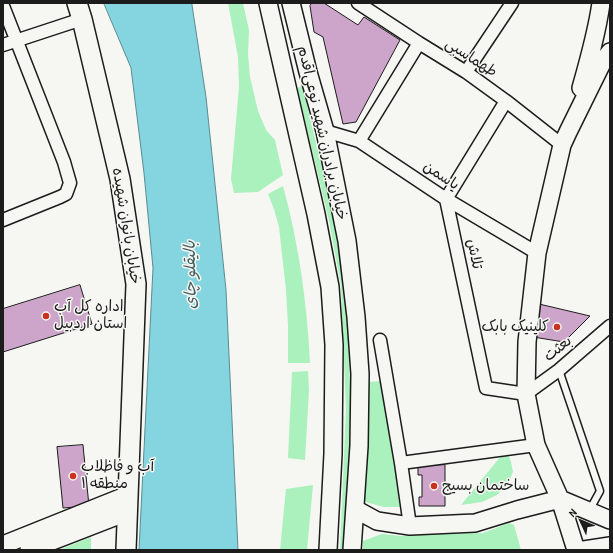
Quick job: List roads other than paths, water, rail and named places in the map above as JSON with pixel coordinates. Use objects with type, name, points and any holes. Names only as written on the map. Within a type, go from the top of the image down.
[{"type":"main road","name":"خیابان بانوان شهیده","points":[[79,11],[120,179],[136,284],[126,550]]},
{"type":"street","name":"خیابان برادران شهید نوعی‌اقدم","points":[[268,3],[316,214],[330,287],[334,345],[333,454],[328,550]]},
{"type":"street","name":"خیابان برادران شهید نوعی‌اقدم","points":[[291,3],[308,72],[325,131],[347,242],[356,317],[360,374],[359,446],[352,550]]},
{"type":"street","points":[[466,72],[512,3]]},
{"type":"street","points":[[576,550],[560,499],[536,445],[526,394],[527,342],[537,253],[565,138],[592,48],[599,18],[600,3]]},
{"type":"street","name":"طهماسبی","points":[[366,5],[419,43],[466,72],[506,101],[565,138]]},
{"type":"street","points":[[3,6],[64,162],[70,183],[66,194],[3,220]]},
{"type":"street","points":[[3,45],[79,11]]},
{"type":"street","points":[[359,141],[419,43]]},
{"type":"street","points":[[565,138],[603,61],[610,52]]},
{"type":"street","points":[[286,79],[308,72]]},
{"type":"street","points":[[446,199],[506,101]]},
{"type":"street","name":"یاسمن","points":[[325,131],[359,141],[446,199],[537,253]]},
{"type":"street","name":"تلاش","points":[[446,199],[486,388],[526,394]]},
{"type":"street","name":"بعثت","points":[[526,394],[559,370],[610,326]]},
{"type":"street","points":[[380,340],[410,526]]},
{"type":"street","points":[[401,463],[536,445]]},
{"type":"street","points":[[355,509],[377,521],[410,526],[475,523],[560,499],[610,520]]},
{"type":"street","points":[[3,545],[128,503]]},
{"type":"street","points":[[29,550],[128,503]]},
{"type":"street","points":[[584,550],[610,546]]},
{"type":"lane","points":[[559,370],[600,491],[589,511]]},
{"type":"water","name":"بالیقلو چای","points":[[104,3],[192,3],[206,97],[226,290],[238,550],[139,550],[153,268],[144,173],[131,68]]},
{"type":"place","name":"اداره کل آب استان اردبیل","points":[[46,316]]},
{"type":"place","name":"کلینیک بابک","points":[[557,327]]},
{"type":"place","name":"آب و فاظلاب منطقه ۱","points":[[73,476]]},
{"type":"place","name":"ساختمان بسیج","points":[[434,486]]}]
